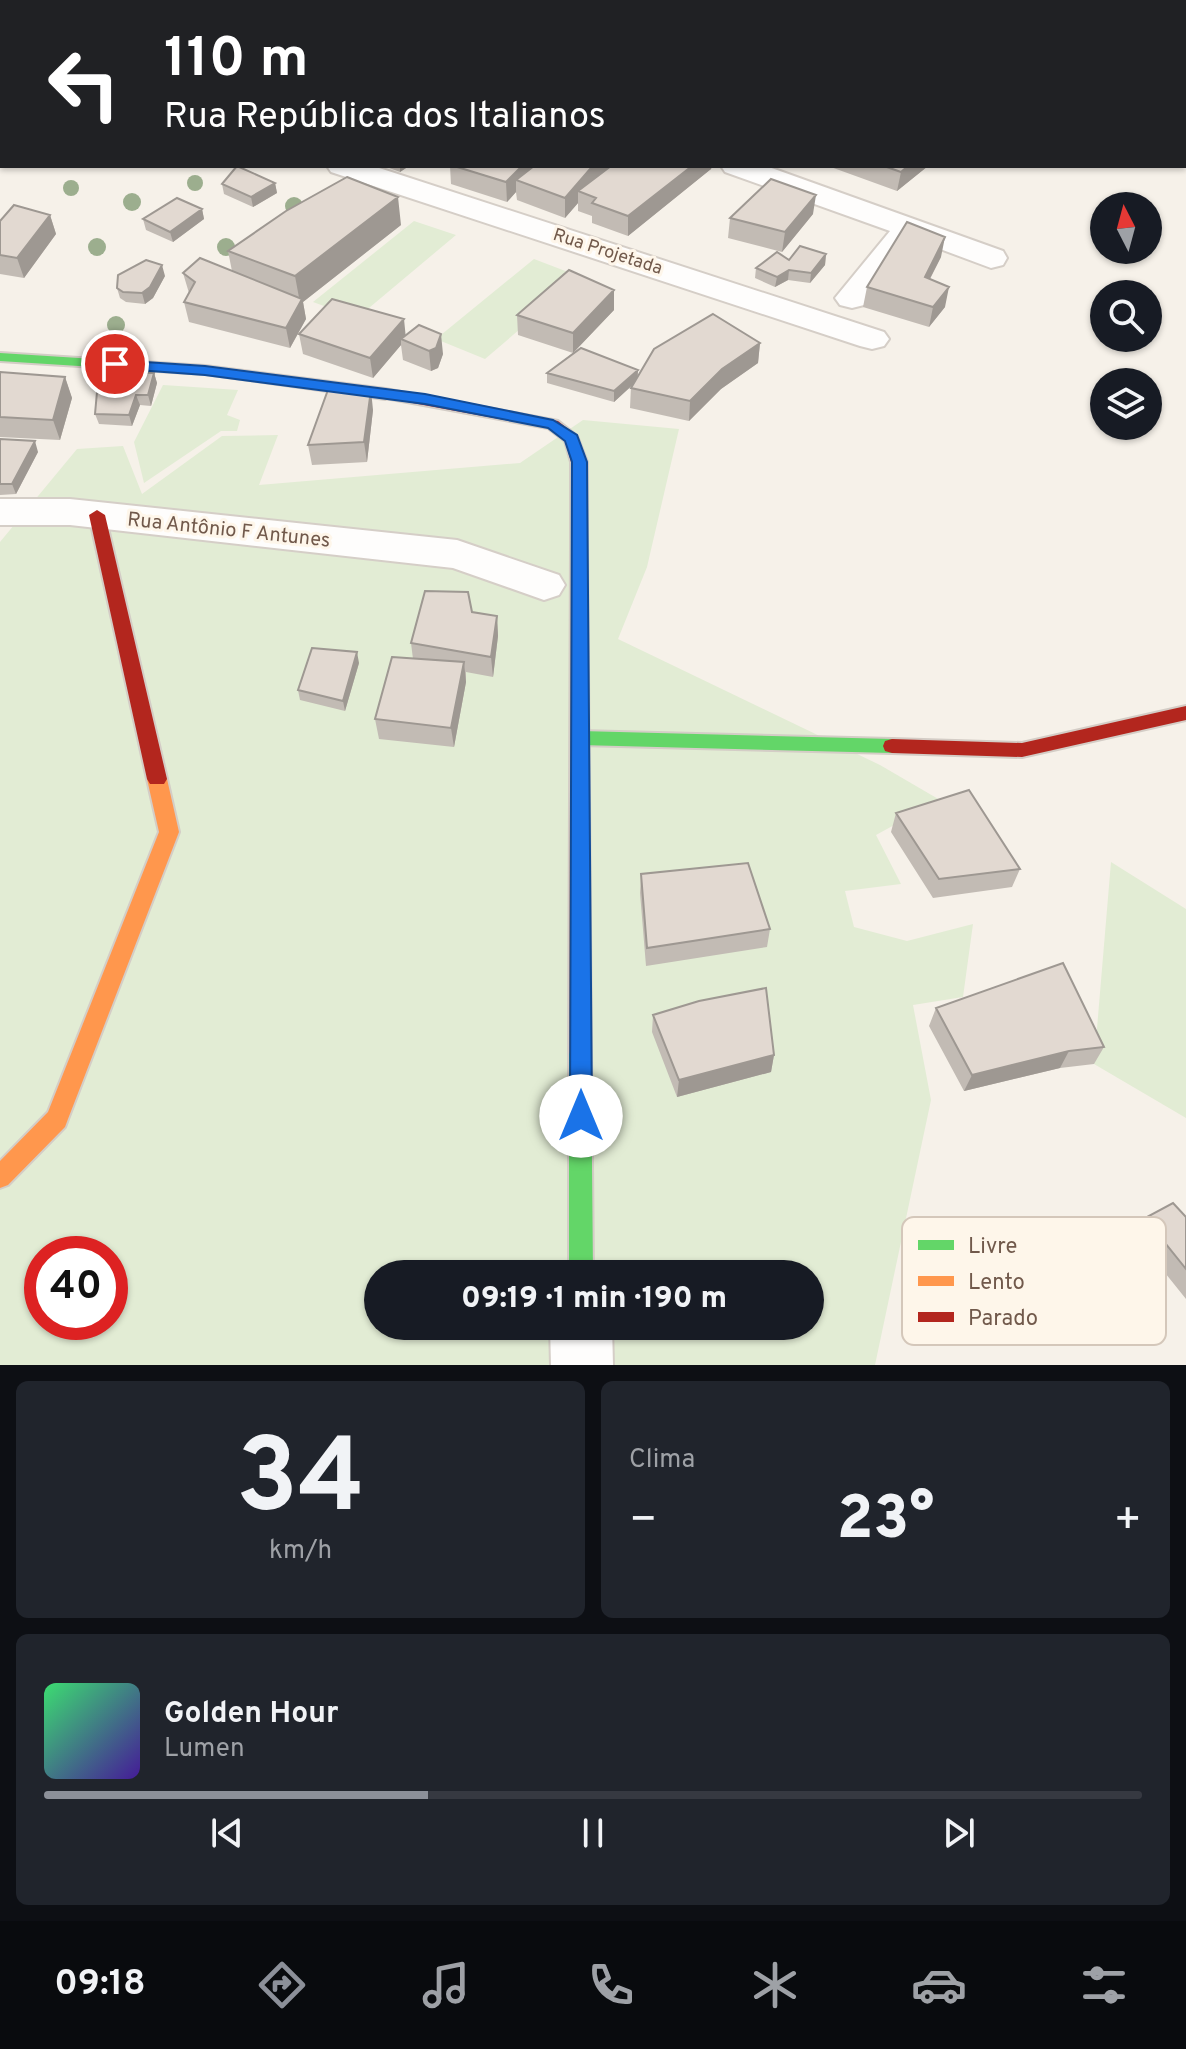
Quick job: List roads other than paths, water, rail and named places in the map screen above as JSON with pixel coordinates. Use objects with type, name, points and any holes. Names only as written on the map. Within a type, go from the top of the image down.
[{"type":"street","name":"Rua Projetada","points":[[348,168],[872,339]]},
{"type":"street","points":[[742,168],[991,258]]},
{"type":"street","points":[[852,298],[910,227]]},
{"type":"street","points":[[0,357],[205,370],[425,399],[553,424],[572,439],[579,462],[581,1260]]},
{"type":"street","name":"Rua Antônio F Antunes","points":[[0,512],[97,515],[457,554],[544,585]]},
{"type":"street","points":[[0,1177],[57,1119],[169,832],[97,515]]},
{"type":"street","points":[[580,738],[1022,750],[1186,713]]},
{"type":"street","points":[[581,1340],[582,1365]]}]
